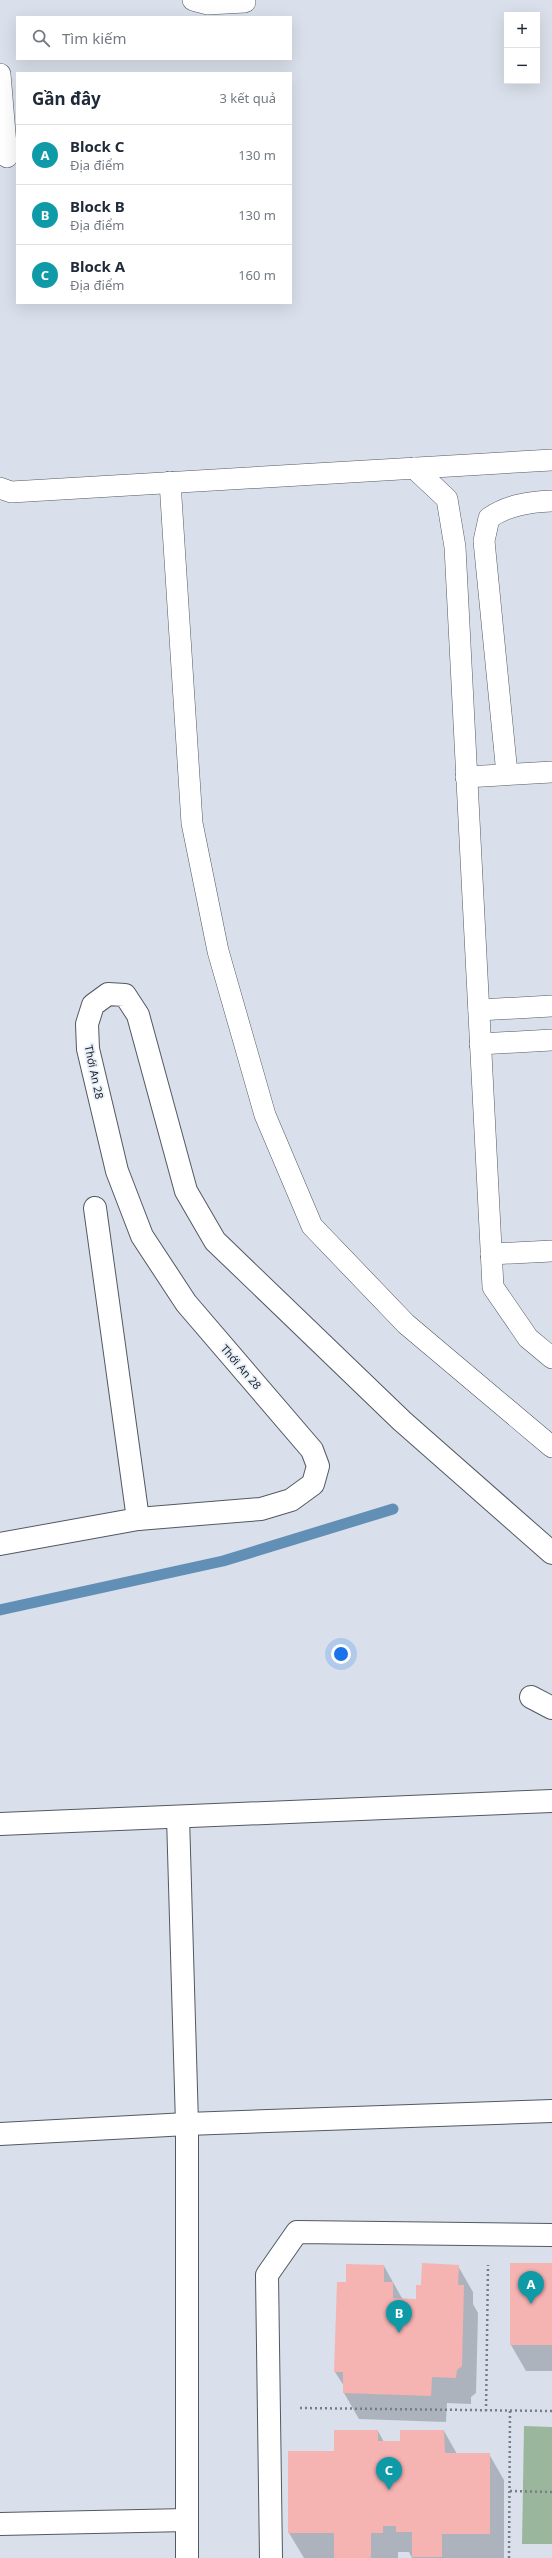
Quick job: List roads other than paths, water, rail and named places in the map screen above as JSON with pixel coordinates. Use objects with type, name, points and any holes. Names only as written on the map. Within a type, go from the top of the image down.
[{"type":"street","name":"Thới An 28","points":[[0,1544],[138,1518],[261,1509],[291,1500],[313,1484],[318,1466],[312,1450],[186,1303],[142,1236],[117,1171],[88,1049],[87,1024],[93,1005],[108,994],[125,994],[138,1015],[186,1191],[215,1241],[402,1421],[552,1553]]},
{"type":"street","points":[[95,1208],[138,1518]]},
{"type":"street","points":[[531,1697],[552,1708]]},
{"type":"street","points":[[0,1824],[552,1801]]},
{"type":"street","points":[[178,1817],[187,2124],[187,2558]]},
{"type":"street","points":[[0,2134],[187,2124],[552,2111]]},
{"type":"street","points":[[271,2558],[267,2275],[297,2232],[552,2235]]},
{"type":"street","points":[[0,2524],[187,2520]]},
{"type":"lane","points":[[193,0],[208,4],[245,2]]},
{"type":"lane","points":[[0,74],[7,157]]},
{"type":"lane","points":[[0,488],[11,492],[552,460]]},
{"type":"lane","points":[[414,468],[447,500],[455,547],[493,1287],[528,1338],[552,1358]]},
{"type":"lane","points":[[170,482],[192,823],[218,951],[265,1115],[312,1226],[406,1324],[552,1447]]},
{"type":"lane","points":[[507,774],[484,541],[489,518],[502,509],[532,502],[552,501]]},
{"type":"lane","points":[[466,776],[552,772]]},
{"type":"lane","points":[[479,1010],[552,1006]]},
{"type":"lane","points":[[480,1044],[552,1040]]},
{"type":"lane","points":[[491,1254],[552,1251]]},
{"type":"waterway","points":[[0,1610],[223,1561],[393,1509]]},
{"type":"place","name":"Block C","points":[[531,2304]]},
{"type":"place","name":"Block B","points":[[399,2333]]},
{"type":"place","name":"Block A","points":[[389,2490]]}]
